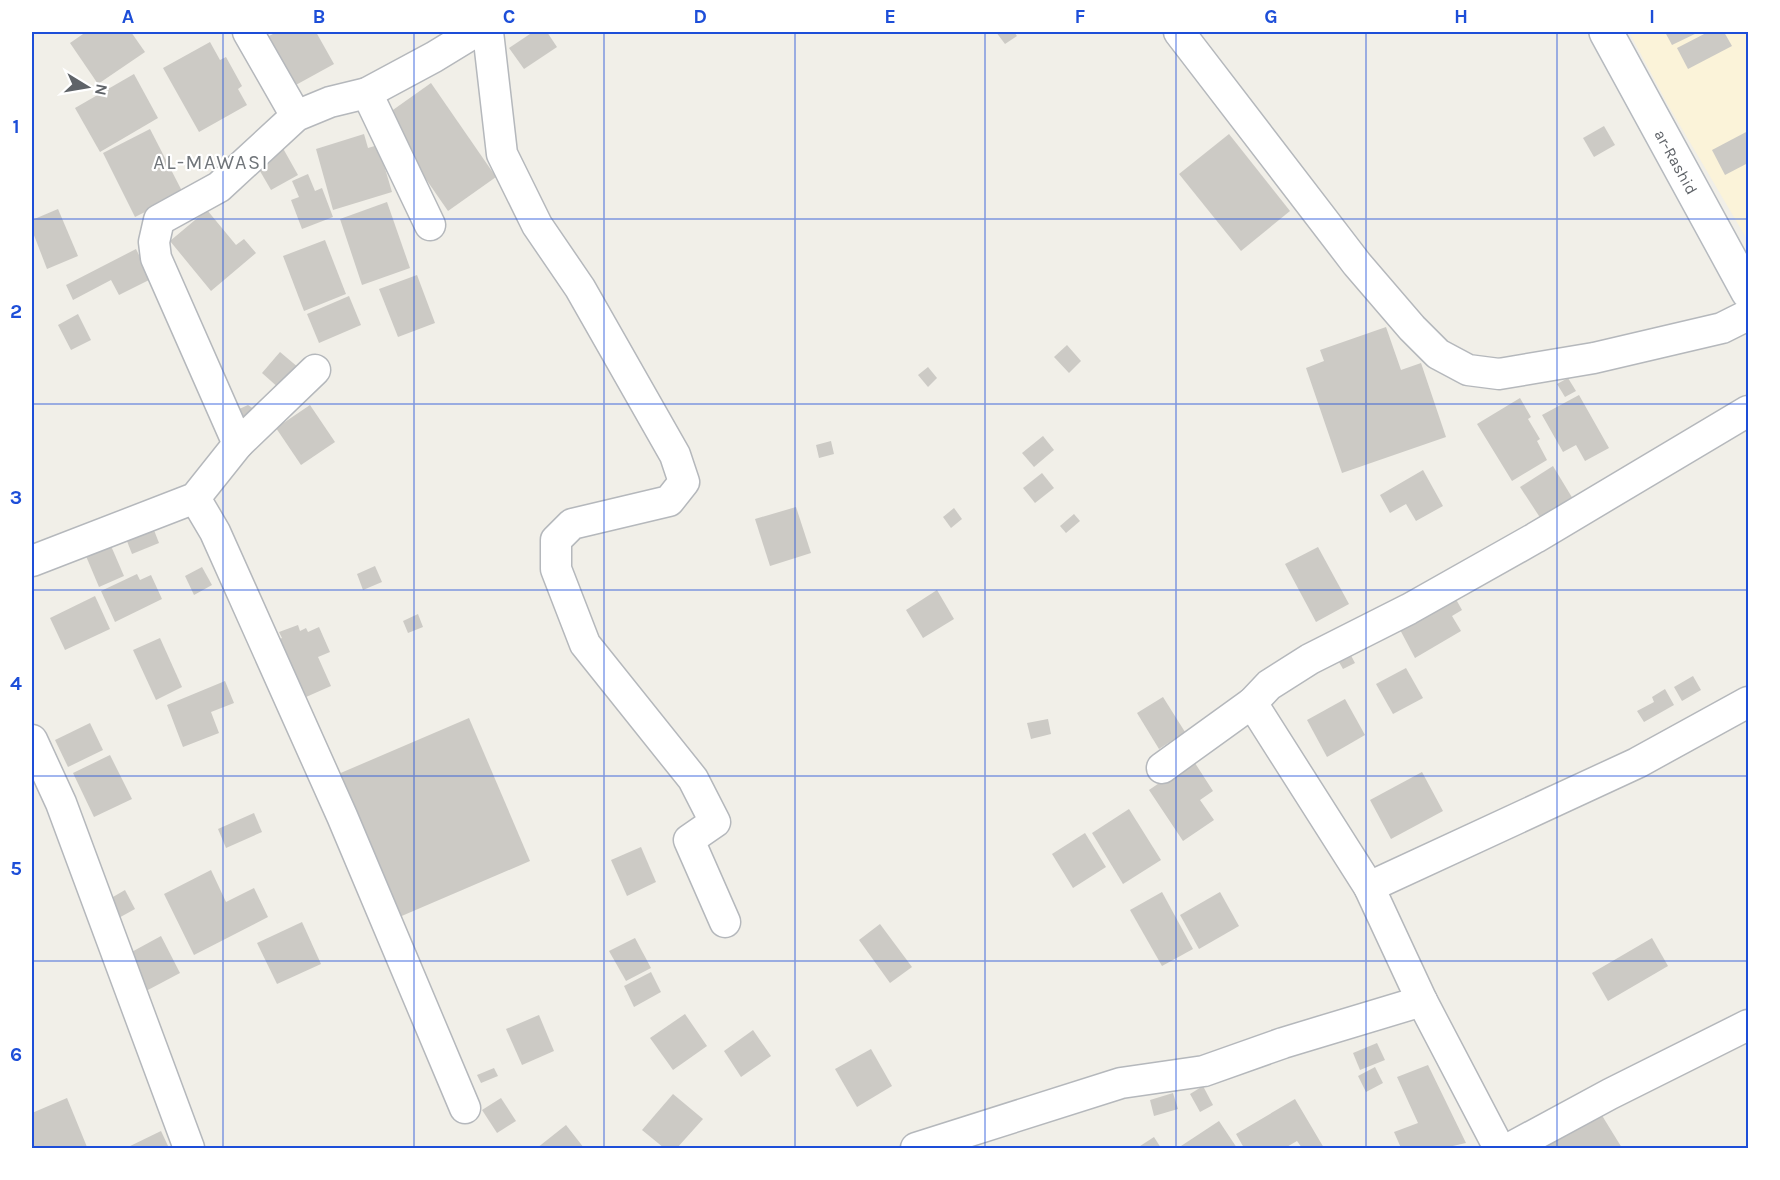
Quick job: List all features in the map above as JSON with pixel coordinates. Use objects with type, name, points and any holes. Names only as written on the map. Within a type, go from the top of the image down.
[{"type":"main road","name":"ar-Rashid","points":[[1606,32],[1749,292]]},
{"type":"street","points":[[248,32],[296,116]]},
{"type":"street","points":[[238,444],[156,258],[154,242],[159,220],[219,187],[296,116],[330,102],[367,93],[475,32]]},
{"type":"street","points":[[488,32],[502,154],[537,225],[580,288],[675,454],[684,482],[669,501],[573,524],[556,540],[556,569],[585,644],[693,779],[715,822],[689,840],[725,922]]},
{"type":"street","points":[[1179,32],[1371,280],[1438,354],[1468,370],[1499,374],[1594,358],[1722,328],[1749,315]]},
{"type":"street","points":[[367,93],[430,225]]},
{"type":"street","points":[[32,561],[195,498],[238,444],[315,370]]},
{"type":"street","points":[[1162,768],[1252,703],[1269,685],[1310,659],[1409,609],[1526,543],[1749,411]]},
{"type":"street","points":[[195,498],[215,532],[342,816],[465,1108]]},
{"type":"street","points":[[1368,887],[1637,763],[1749,702]]},
{"type":"street","points":[[1252,703],[1368,887],[1422,1001],[1499,1149]]},
{"type":"street","points":[[32,740],[61,802],[189,1149]]},
{"type":"street","points":[[916,1149],[1121,1083],[1204,1071],[1283,1043],[1422,1001]]},
{"type":"street","points":[[1510,1149],[1610,1094],[1749,1025]]},
{"type":"sand","points":[[1629,32],[1748,32],[1748,241],[1668,105]]},
{"type":"building","points":[[86,32],[131,32],[145,52],[98,84],[70,43]]},
{"type":"building","points":[[277,32],[316,32],[334,64],[294,86],[267,37]]},
{"type":"building","points":[[533,32],[547,32],[557,47],[524,69],[509,48]]},
{"type":"building","points":[[996,32],[1014,32],[1017,36],[1005,44]]},
{"type":"building","points":[[1665,32],[1699,32],[1672,45]]},
{"type":"building","points":[[1708,32],[1724,32],[1732,46],[1688,69],[1677,48]]},
{"type":"building","points":[[210,42],[220,60],[226,57],[242,86],[238,89],[247,105],[199,132],[163,68]]},
{"type":"building","points":[[134,74],[158,118],[100,152],[75,108]]},
{"type":"building","points":[[431,83],[496,177],[448,211],[383,117]]},
{"type":"building","points":[[1604,126],[1615,145],[1594,157],[1583,138]]},
{"type":"building","points":[[150,129],[183,193],[135,217],[103,153]]},
{"type":"building","points":[[1748,131],[1748,163],[1725,175],[1712,150]]},
{"type":"building","points":[[364,134],[368,148],[378,145],[392,192],[333,210],[316,149]]},
{"type":"building","points":[[1229,134],[1290,211],[1241,251],[1179,174]]},
{"type":"building","points":[[280,143],[298,175],[271,190],[253,159]]},
{"type":"building","points":[[308,174],[315,191],[322,188],[333,217],[302,229],[291,200],[299,197],[292,181]]},
{"type":"building","points":[[387,202],[410,268],[362,285],[340,219]]},
{"type":"building","points":[[58,209],[78,256],[47,269],[32,230],[32,220]]},
{"type":"building","points":[[207,210],[236,245],[244,239],[256,253],[211,291],[170,241]]},
{"type":"building","points":[[325,240],[346,294],[304,311],[283,256]]},
{"type":"building","points":[[136,249],[151,279],[119,295],[111,280],[73,300],[66,285]]},
{"type":"building","points":[[417,275],[435,323],[398,337],[379,289]]},
{"type":"building","points":[[349,296],[361,325],[319,343],[307,314]]},
{"type":"building","points":[[78,314],[91,340],[71,350],[58,325]]},
{"type":"building","points":[[1386,327],[1401,370],[1421,363],[1446,437],[1342,473],[1306,368],[1324,361],[1320,350]]},
{"type":"building","points":[[1067,345],[1081,361],[1069,373],[1054,357]]},
{"type":"building","points":[[280,352],[299,368],[280,389],[262,373]]},
{"type":"building","points":[[928,367],[937,378],[928,387],[918,375]]},
{"type":"building","points":[[1568,378],[1576,391],[1565,397],[1557,384]]},
{"type":"building","points":[[1579,395],[1609,448],[1585,461],[1576,445],[1563,452],[1542,415]]},
{"type":"building","points":[[1520,398],[1531,417],[1528,419],[1540,439],[1537,441],[1547,460],[1512,481],[1477,424]]},
{"type":"building","points":[[248,405],[261,414],[244,428],[237,410]]},
{"type":"building","points":[[310,405],[335,442],[301,465],[276,428]]},
{"type":"building","points":[[1043,436],[1054,450],[1034,467],[1022,453]]},
{"type":"building","points":[[831,441],[834,454],[819,458],[816,445]]},
{"type":"building","points":[[1553,466],[1573,499],[1541,519],[1520,487]]},
{"type":"building","points":[[1423,470],[1443,506],[1416,521],[1406,504],[1390,513],[1380,495]]},
{"type":"building","points":[[1042,473],[1054,488],[1035,503],[1023,488]]},
{"type":"building","points":[[796,507],[811,553],[770,566],[755,519]]},
{"type":"building","points":[[954,508],[962,519],[951,528],[943,517]]},
{"type":"building","points":[[1074,514],[1080,521],[1066,533],[1060,526]]},
{"type":"building","points":[[152,525],[159,543],[132,554],[125,536]]},
{"type":"building","points":[[108,539],[124,576],[99,587],[83,549]]},
{"type":"building","points":[[1318,547],[1349,604],[1316,622],[1285,564]]},
{"type":"building","points":[[375,566],[382,582],[363,590],[357,574]]},
{"type":"building","points":[[202,567],[212,585],[194,595],[185,576]]},
{"type":"building","points":[[137,574],[140,580],[151,575],[162,599],[115,622],[101,591]]},
{"type":"building","points":[[937,590],[954,619],[923,638],[906,610]]},
{"type":"building","points":[[1453,594],[1462,610],[1452,616],[1461,631],[1415,658],[1398,626]]},
{"type":"building","points":[[95,596],[110,629],[65,650],[50,618]]},
{"type":"building","points":[[418,614],[423,627],[408,633],[403,621]]},
{"type":"building","points":[[298,625],[300,631],[306,628],[308,632],[319,627],[330,652],[318,657],[331,686],[306,697],[303,689],[295,693],[273,642],[282,638],[279,632]]},
{"type":"building","points":[[160,638],[182,687],[156,700],[133,650]]},
{"type":"building","points":[[1347,648],[1355,663],[1343,669],[1335,655]]},
{"type":"building","points":[[1406,668],[1423,698],[1393,714],[1376,684]]},
{"type":"building","points":[[1693,676],[1701,690],[1682,701],[1674,687]]},
{"type":"building","points":[[225,681],[234,703],[211,712],[219,733],[183,747],[167,705]]},
{"type":"building","points":[[1665,689],[1674,705],[1644,722],[1637,711],[1654,702],[1652,697]]},
{"type":"building","points":[[1163,697],[1185,732],[1159,749],[1137,713]]},
{"type":"building","points":[[1345,699],[1365,735],[1327,757],[1307,720]]},
{"type":"building","points":[[469,718],[530,861],[397,918],[336,775]]},
{"type":"building","points":[[1048,719],[1051,734],[1031,739],[1027,723]]},
{"type":"building","points":[[90,723],[103,750],[68,767],[55,740]]},
{"type":"building","points":[[110,755],[132,799],[94,817],[73,773]]},
{"type":"building","points":[[1193,760],[1213,791],[1200,800],[1214,820],[1183,841],[1149,790]]},
{"type":"building","points":[[1422,772],[1443,811],[1391,839],[1370,800]]},
{"type":"building","points":[[1129,809],[1161,860],[1123,884],[1092,833]]},
{"type":"building","points":[[254,813],[262,832],[226,848],[218,829]]},
{"type":"building","points":[[1085,833],[1106,867],[1073,888],[1052,854]]},
{"type":"building","points":[[641,847],[656,882],[627,896],[611,860]]},
{"type":"building","points":[[211,870],[226,902],[254,888],[268,917],[194,955],[164,894]]},
{"type":"building","points":[[125,890],[135,909],[115,920],[106,901]]},
{"type":"building","points":[[1162,892],[1193,949],[1162,966],[1130,910]]},
{"type":"building","points":[[1220,892],[1239,926],[1199,949],[1180,915]]},
{"type":"building","points":[[302,922],[321,964],[277,984],[257,943]]},
{"type":"building","points":[[880,924],[912,967],[890,983],[859,940]]},
{"type":"building","points":[[161,936],[180,973],[146,991],[128,954]]},
{"type":"building","points":[[635,938],[651,968],[626,981],[609,951]]},
{"type":"building","points":[[1652,938],[1668,966],[1608,1001],[1592,973]]},
{"type":"building","points":[[651,972],[661,992],[634,1007],[624,986]]},
{"type":"building","points":[[685,1014],[707,1046],[673,1070],[650,1038]]},
{"type":"building","points":[[539,1015],[554,1051],[522,1065],[506,1029]]},
{"type":"building","points":[[753,1030],[771,1056],[741,1077],[724,1051]]},
{"type":"building","points":[[1377,1043],[1385,1060],[1360,1070],[1353,1053]]},
{"type":"building","points":[[871,1049],[892,1086],[857,1107],[835,1069]]},
{"type":"building","points":[[1428,1065],[1466,1143],[1444,1148],[1401,1148],[1394,1132],[1418,1123],[1397,1077]]},
{"type":"building","points":[[1375,1067],[1383,1083],[1366,1092],[1358,1076]]},
{"type":"building","points":[[494,1068],[498,1076],[481,1083],[477,1075]]},
{"type":"building","points":[[1203,1086],[1213,1105],[1200,1112],[1190,1094]]},
{"type":"building","points":[[1173,1093],[1178,1109],[1154,1116],[1150,1100]]},
{"type":"building","points":[[673,1094],[703,1119],[677,1148],[664,1148],[642,1130]]},
{"type":"building","points":[[67,1098],[87,1147],[32,1148],[32,1113]]},
{"type":"building","points":[[501,1098],[516,1121],[497,1133],[482,1110]]},
{"type":"building","points":[[1295,1099],[1324,1148],[1302,1148],[1297,1141],[1285,1148],[1244,1148],[1236,1134]]},
{"type":"building","points":[[1598,1109],[1622,1148],[1534,1148]]},
{"type":"building","points":[[1219,1121],[1237,1148],[1183,1148],[1181,1146]]},
{"type":"building","points":[[566,1125],[584,1148],[537,1148]]},
{"type":"building","points":[[161,1131],[169,1148],[126,1148]]},
{"type":"building","points":[[1154,1137],[1161,1148],[1137,1148]]},
{"type":"district","name":"AL-MAWASI","points":[[211,162]]}]
